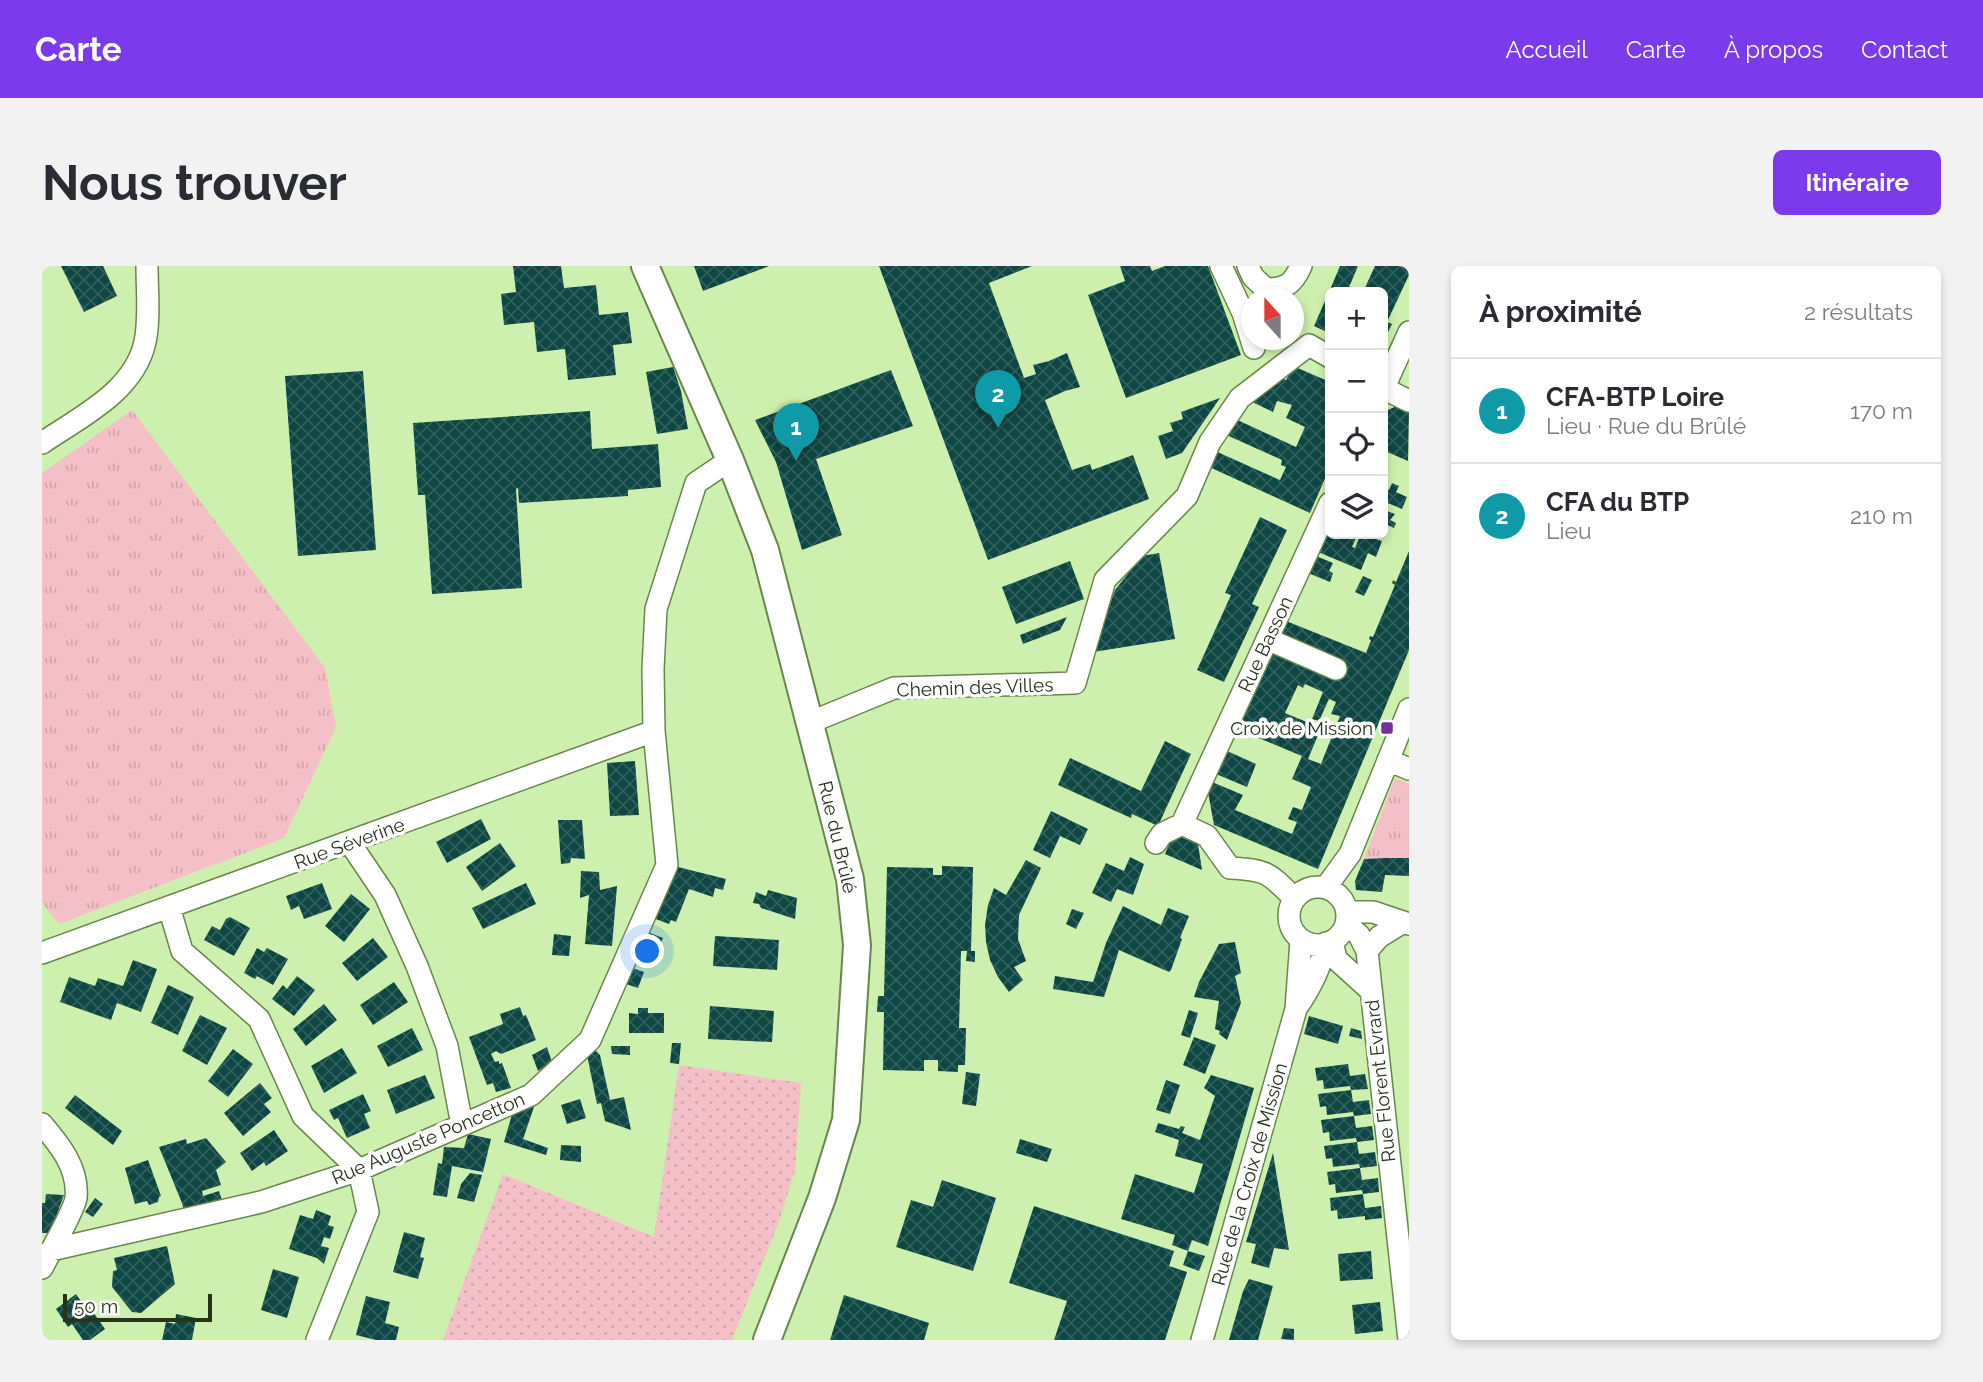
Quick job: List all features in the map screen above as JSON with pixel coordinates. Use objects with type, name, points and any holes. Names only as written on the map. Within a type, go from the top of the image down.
[{"type":"main road","points":[[645,266],[730,460]]},
{"type":"main road","name":"Rue du Brûlé","points":[[730,460],[765,550],[811,722],[850,879],[857,945],[846,1120],[822,1198],[768,1340]]},
{"type":"street","points":[[42,443],[111,396],[125,382],[137,363],[145,343],[147,266]]},
{"type":"street","points":[[1221,266],[1241,309]]},
{"type":"street","points":[[1248,266],[1253,277],[1266,289],[1278,289],[1294,281],[1301,266]]},
{"type":"street","points":[[1388,378],[1409,332]]},
{"type":"street","name":"Chemin des Villes","points":[[811,722],[894,688],[1075,683],[1105,580],[1187,496],[1210,442],[1240,398],[1309,345],[1325,354]]},
{"type":"street","points":[[1388,391],[1409,401]]},
{"type":"street","name":"Rue Auguste Poncetton","points":[[47,1259],[261,1202],[359,1170],[531,1095],[590,1040],[667,865],[654,731],[656,608],[696,483],[730,460]]},
{"type":"street","name":"Rue Basson","points":[[1182,824],[1325,514]]},
{"type":"street","points":[[1267,639],[1336,669]]},
{"type":"street","points":[[1326,887],[1350,854],[1409,709]]},
{"type":"street","name":"Rue Séverine","points":[[42,953],[654,731]]},
{"type":"street","points":[[1388,760],[1409,769]]},
{"type":"street","points":[[1156,843],[1162,834],[1182,824],[1207,836],[1230,868],[1260,869],[1277,880],[1294,898]]},
{"type":"street","points":[[350,843],[385,895],[417,966],[447,1046],[462,1125]]},
{"type":"street","points":[[1346,918],[1340,934],[1329,942],[1313,944],[1301,940],[1292,930],[1289,908],[1294,898],[1310,887],[1326,887],[1338,895],[1346,918],[1360,935],[1367,951],[1379,937],[1406,923]]},
{"type":"street","points":[[169,907],[182,951],[259,1019],[303,1116],[359,1170],[368,1212],[317,1340]]},
{"type":"street","points":[[1346,918],[1373,912],[1406,923]]},
{"type":"street","name":"Rue de la Croix de Mission","points":[[1202,1340],[1296,1009],[1301,940]]},
{"type":"street","name":"Rue de la Croix de Mission","points":[[1296,1009],[1314,981],[1329,942]]},
{"type":"street","name":"Rue Florent Evrard","points":[[1329,942],[1336,959],[1369,989]]},
{"type":"street","name":"Rue Florent Evrard","points":[[1367,951],[1409,1340]]},
{"type":"street","points":[[1314,981],[1348,970]]},
{"type":"street","points":[[42,1124],[62,1148],[74,1174],[76,1199],[47,1259]]},
{"type":"green space","points":[[132,410],[325,668],[336,727],[284,838],[59,924],[42,903],[42,473]]},
{"type":"green space","points":[[1395,778],[1409,784],[1409,858],[1364,859]]},
{"type":"green space","points":[[679,1065],[801,1083],[795,1170],[778,1224],[732,1340],[443,1340],[503,1174],[654,1237]]},
{"type":"building","points":[[61,266],[103,266],[117,296],[84,312]]},
{"type":"building","points":[[513,266],[561,266],[564,288],[596,285],[599,315],[628,312],[632,343],[613,345],[616,375],[568,380],[565,349],[537,352],[534,322],[504,325],[501,294],[516,292]]},
{"type":"building","points":[[694,266],[769,266],[703,291]]},
{"type":"building","points":[[879,266],[1032,266],[989,283],[1024,378],[1036,374],[1033,365],[1067,353],[1080,387],[1045,400],[1072,470],[1090,464],[1092,470],[1133,455],[1149,499],[988,560]]},
{"type":"building","points":[[1120,266],[1150,266],[1152,271],[1165,266],[1208,266],[1241,355],[1126,398],[1088,295],[1125,281]]},
{"type":"building","points":[[1340,266],[1358,266],[1349,287],[1331,287]]},
{"type":"building","points":[[1375,266],[1409,266],[1409,275],[1388,320],[1388,287],[1365,287]]},
{"type":"building","points":[[1325,301],[1325,331],[1314,326]]},
{"type":"building","points":[[1293,366],[1325,380],[1325,478],[1310,513],[1205,465],[1213,450],[1280,480],[1286,467],[1281,465],[1282,460],[1222,433],[1233,418],[1296,447],[1305,427],[1286,418],[1292,405],[1277,401],[1273,412],[1248,400],[1277,376],[1286,380]]},
{"type":"building","points":[[673,367],[681,391],[688,429],[657,434],[646,372]]},
{"type":"building","points":[[891,370],[913,426],[816,459],[842,535],[802,550],[776,462],[755,420]]},
{"type":"building","points":[[363,371],[376,550],[298,556],[285,376]]},
{"type":"building","points":[[1220,398],[1182,453],[1166,459],[1158,436],[1173,431],[1170,423],[1183,419],[1181,412]]},
{"type":"building","points":[[1397,406],[1409,412],[1408,461],[1388,452],[1388,410]]},
{"type":"building","points":[[590,411],[592,449],[658,444],[661,487],[628,490],[628,496],[519,503],[518,488],[522,588],[432,594],[425,495],[418,495],[413,423]]},
{"type":"building","points":[[1392,483],[1399,486],[1396,492],[1407,497],[1402,509],[1388,503]]},
{"type":"building","points":[[1388,511],[1395,514],[1390,520],[1396,523],[1394,528],[1388,525]]},
{"type":"building","points":[[1260,517],[1287,530],[1252,604],[1259,607],[1224,682],[1197,670],[1231,595],[1225,593]]},
{"type":"building","points":[[1325,536],[1325,539],[1355,539],[1352,547],[1355,548],[1359,539],[1382,541],[1376,557],[1368,553],[1361,570],[1318,552]]},
{"type":"building","points":[[1409,551],[1409,650],[1318,869],[1214,825],[1208,792],[1212,782],[1243,795],[1235,810],[1292,834],[1297,822],[1288,819],[1293,807],[1302,810],[1311,787],[1292,779],[1302,756],[1237,729],[1286,621],[1366,653],[1370,636],[1373,637],[1395,585],[1393,580],[1396,582]],"holes":[[[1305,684],[1323,692],[1312,719],[1319,721],[1329,699],[1336,702],[1331,714],[1340,716],[1321,764],[1308,759],[1321,728],[1285,713],[1298,685],[1303,688]]]},
{"type":"building","points":[[1159,553],[1175,639],[1093,652],[1115,590],[1142,556]]},
{"type":"building","points":[[1316,556],[1333,563],[1329,571],[1333,573],[1330,582],[1308,573]]},
{"type":"building","points":[[1070,561],[1084,599],[1016,624],[1002,587]]},
{"type":"building","points":[[1363,576],[1372,580],[1364,596],[1355,592]]},
{"type":"building","points":[[1067,617],[1060,630],[1023,644],[1020,635]]},
{"type":"building","points":[[1165,741],[1191,754],[1158,826],[1132,814],[1131,818],[1058,785],[1070,758],[1141,791]]},
{"type":"building","points":[[1227,751],[1256,764],[1247,787],[1216,774]]},
{"type":"building","points":[[635,761],[639,815],[610,816],[607,763]]},
{"type":"building","points":[[1051,811],[1088,829],[1080,845],[1060,836],[1050,858],[1033,850]]},
{"type":"building","points":[[481,819],[491,839],[447,863],[436,842]]},
{"type":"building","points":[[558,820],[582,820],[585,859],[571,858],[570,863],[561,864]]},
{"type":"building","points":[[1173,834],[1198,844],[1202,870],[1165,854]]},
{"type":"building","points":[[500,843],[516,866],[482,891],[466,867]]},
{"type":"building","points":[[1130,857],[1144,864],[1133,895],[1117,889],[1111,902],[1092,893],[1106,863],[1124,871]]},
{"type":"building","points":[[1409,858],[1409,876],[1385,875],[1382,892],[1356,890],[1355,881],[1364,859]]},
{"type":"building","points":[[1026,860],[1041,868],[1019,915],[1018,939],[1026,961],[1014,967],[1023,980],[1009,992],[990,960],[985,925],[994,888],[1006,895]]},
{"type":"building","points":[[674,866],[726,879],[723,890],[715,888],[713,897],[689,889],[676,922],[671,920],[669,924],[653,918]]},
{"type":"building","points":[[942,866],[973,867],[971,951],[975,951],[975,962],[966,961],[967,951],[961,951],[959,1028],[966,1028],[965,1065],[958,1065],[958,1072],[938,1071],[938,1060],[924,1060],[924,1071],[883,1070],[884,1012],[877,1012],[878,996],[884,996],[887,867],[933,868],[933,875],[942,875]]},
{"type":"building","points":[[581,871],[599,872],[600,890],[617,886],[612,946],[585,944],[589,895],[580,898]]},
{"type":"building","points":[[322,883],[332,909],[304,919],[299,906],[291,910],[286,896]]},
{"type":"building","points":[[526,883],[536,904],[483,929],[472,908]]},
{"type":"building","points":[[768,890],[797,898],[795,919],[753,903],[756,892],[766,896]]},
{"type":"building","points":[[351,894],[370,909],[344,942],[325,926]]},
{"type":"building","points":[[1123,906],[1161,925],[1168,908],[1189,916],[1171,970],[1169,972],[1119,950],[1104,997],[1053,989],[1055,976],[1093,982],[1106,943]]},
{"type":"building","points":[[1072,909],[1084,913],[1076,929],[1066,924]]},
{"type":"building","points":[[230,917],[250,928],[234,956],[204,940],[212,926],[220,930]]},
{"type":"building","points":[[648,932],[663,938],[657,952],[652,950],[651,954],[640,951]]},
{"type":"building","points":[[554,934],[571,936],[569,956],[552,955]]},
{"type":"building","points":[[715,936],[779,940],[777,970],[713,966]]},
{"type":"building","points":[[373,938],[388,957],[357,981],[342,963]]},
{"type":"building","points":[[1235,942],[1241,973],[1235,976],[1241,1003],[1227,1040],[1215,1029],[1219,1001],[1194,997],[1219,944]]},
{"type":"building","points":[[257,948],[264,952],[267,948],[288,959],[273,985],[257,976],[255,979],[244,973]]},
{"type":"building","points":[[133,960],[157,969],[141,1012],[117,1003],[111,1020],[60,1002],[69,977],[95,986],[98,978],[123,986]]},
{"type":"building","points":[[632,968],[644,972],[638,988],[626,984]]},
{"type":"building","points":[[297,976],[315,990],[294,1016],[272,999],[283,985],[287,989]]},
{"type":"building","points":[[394,982],[408,1002],[373,1025],[360,1005]]},
{"type":"building","points":[[168,985],[194,997],[178,1035],[151,1023]]},
{"type":"building","points":[[324,1004],[337,1020],[306,1046],[293,1029]]},
{"type":"building","points":[[710,1006],[774,1011],[772,1042],[708,1039]]},
{"type":"building","points":[[520,1007],[536,1040],[501,1054],[496,1051],[491,1054],[495,1062],[502,1063],[511,1088],[496,1092],[493,1083],[487,1085],[469,1037],[503,1024],[500,1014]]},
{"type":"building","points":[[638,1008],[648,1008],[648,1013],[664,1013],[664,1033],[629,1033],[629,1013],[638,1014]]},
{"type":"building","points":[[1189,1010],[1198,1013],[1190,1038],[1181,1035]]},
{"type":"building","points":[[200,1015],[227,1028],[207,1065],[182,1051]]},
{"type":"building","points":[[1309,1016],[1343,1026],[1338,1044],[1304,1034]]},
{"type":"building","points":[[412,1028],[423,1050],[388,1067],[377,1046]]},
{"type":"building","points":[[1351,1028],[1361,1031],[1362,1039],[1349,1036]]},
{"type":"building","points":[[1194,1037],[1216,1045],[1205,1074],[1183,1065]]},
{"type":"building","points":[[672,1043],[681,1043],[679,1064],[670,1063]]},
{"type":"building","points":[[611,1046],[630,1046],[630,1055],[612,1054]]},
{"type":"building","points":[[547,1047],[552,1062],[538,1071],[532,1055]]},
{"type":"building","points":[[342,1048],[357,1073],[324,1093],[311,1066]]},
{"type":"building","points":[[233,1049],[253,1064],[228,1097],[208,1081]]},
{"type":"building","points":[[594,1049],[600,1055],[610,1100],[624,1097],[631,1130],[605,1121],[601,1103],[597,1104],[587,1055]]},
{"type":"building","points":[[1348,1064],[1350,1076],[1365,1074],[1368,1089],[1351,1090],[1350,1086],[1324,1089],[1323,1080],[1317,1081],[1315,1068]]},
{"type":"building","points":[[966,1072],[980,1074],[976,1106],[962,1104]]},
{"type":"building","points":[[425,1075],[435,1098],[396,1114],[387,1090]]},
{"type":"building","points":[[1211,1075],[1254,1088],[1208,1246],[1192,1240],[1188,1251],[1172,1245],[1175,1235],[1121,1219],[1135,1174],[1194,1193],[1203,1164],[1175,1156],[1179,1140],[1155,1132],[1158,1123],[1179,1129],[1181,1126],[1185,1127],[1182,1133],[1200,1140],[1215,1096],[1204,1088]]},
{"type":"building","points":[[1166,1080],[1180,1085],[1170,1114],[1156,1110]]},
{"type":"building","points":[[260,1083],[272,1098],[264,1104],[271,1112],[243,1136],[224,1113]]},
{"type":"building","points":[[1351,1090],[1353,1102],[1369,1100],[1371,1114],[1354,1116],[1353,1112],[1327,1115],[1326,1106],[1320,1107],[1318,1094]]},
{"type":"building","points":[[363,1094],[371,1111],[364,1114],[370,1128],[347,1138],[338,1118],[334,1120],[329,1110]]},
{"type":"building","points":[[75,1095],[122,1131],[113,1145],[65,1108]]},
{"type":"building","points":[[580,1099],[586,1118],[567,1124],[561,1105]]},
{"type":"building","points":[[527,1105],[534,1107],[523,1139],[548,1148],[546,1155],[504,1142],[513,1111]]},
{"type":"building","points":[[1354,1116],[1356,1128],[1372,1126],[1374,1140],[1357,1142],[1356,1138],[1330,1141],[1329,1132],[1323,1133],[1321,1120]]},
{"type":"building","points":[[274,1130],[288,1151],[266,1166],[264,1162],[252,1171],[240,1153]]},
{"type":"building","points":[[468,1134],[491,1139],[483,1172],[452,1166],[447,1197],[433,1195],[438,1163],[442,1164],[444,1147],[464,1148]]},
{"type":"building","points":[[206,1138],[226,1162],[216,1170],[221,1185],[202,1191],[203,1196],[219,1191],[224,1207],[185,1215],[159,1147],[186,1139],[187,1144]]},
{"type":"building","points":[[1020,1139],[1052,1149],[1047,1162],[1016,1153]]},
{"type":"building","points":[[1357,1142],[1359,1154],[1375,1152],[1377,1166],[1360,1168],[1359,1164],[1333,1167],[1332,1158],[1326,1159],[1324,1146]]},
{"type":"building","points":[[561,1145],[581,1146],[581,1162],[560,1160]]},
{"type":"building","points":[[1273,1153],[1289,1250],[1274,1248],[1269,1268],[1251,1263],[1256,1244],[1246,1242]]},
{"type":"building","points":[[148,1160],[161,1196],[158,1202],[149,1205],[147,1201],[135,1204],[125,1168]]},
{"type":"building","points":[[1360,1168],[1362,1180],[1378,1178],[1379,1192],[1363,1194],[1362,1190],[1336,1193],[1335,1184],[1329,1185],[1327,1172]]},
{"type":"building","points":[[470,1173],[482,1175],[474,1202],[457,1198],[461,1184]]},
{"type":"building","points":[[942,1180],[996,1198],[973,1271],[896,1247],[911,1200],[933,1207]]},
{"type":"building","points":[[46,1194],[64,1195],[50,1233],[42,1233],[42,1203],[45,1203]]},
{"type":"building","points":[[1363,1194],[1365,1208],[1381,1206],[1382,1218],[1365,1220],[1365,1216],[1338,1219],[1337,1210],[1331,1211],[1330,1198]]},
{"type":"building","points":[[95,1198],[103,1204],[93,1217],[85,1212]]},
{"type":"building","points":[[1034,1206],[1174,1251],[1169,1266],[1187,1272],[1165,1340],[1054,1340],[1067,1301],[1009,1283]]},
{"type":"building","points":[[316,1210],[331,1216],[328,1225],[334,1227],[330,1239],[324,1237],[321,1246],[329,1248],[324,1264],[317,1258],[289,1249],[300,1215],[313,1219]]},
{"type":"building","points":[[404,1232],[425,1238],[420,1257],[424,1258],[418,1279],[393,1272]]},
{"type":"building","points":[[167,1246],[175,1284],[141,1313],[132,1312],[112,1287],[113,1271],[117,1270],[114,1258]]},
{"type":"building","points":[[1188,1251],[1205,1256],[1199,1271],[1183,1265]]},
{"type":"building","points":[[1371,1251],[1373,1279],[1340,1281],[1338,1254]]},
{"type":"building","points":[[273,1269],[299,1277],[287,1318],[261,1310]]},
{"type":"building","points":[[1249,1279],[1273,1286],[1258,1340],[1229,1340],[1243,1291]]},
{"type":"building","points":[[76,1294],[83,1304],[86,1302],[105,1329],[90,1340],[83,1340],[72,1324],[68,1327],[56,1309]]},
{"type":"building","points":[[844,1295],[929,1323],[924,1340],[830,1340]]},
{"type":"building","points":[[366,1296],[390,1302],[385,1323],[399,1327],[396,1340],[376,1340],[356,1335]]},
{"type":"building","points":[[1380,1302],[1383,1331],[1355,1334],[1352,1305]]},
{"type":"building","points":[[176,1314],[196,1318],[192,1340],[162,1340],[166,1322],[175,1324]]},
{"type":"building","points":[[1284,1328],[1294,1329],[1294,1340],[1281,1339]]},
{"type":"place","name":"CFA du BTP","points":[[998,428]]},
{"type":"place","name":"CFA-BTP Loire","points":[[796,461]]},
{"type":"place","name":"Croix de Mission","points":[[1387,728]]}]
